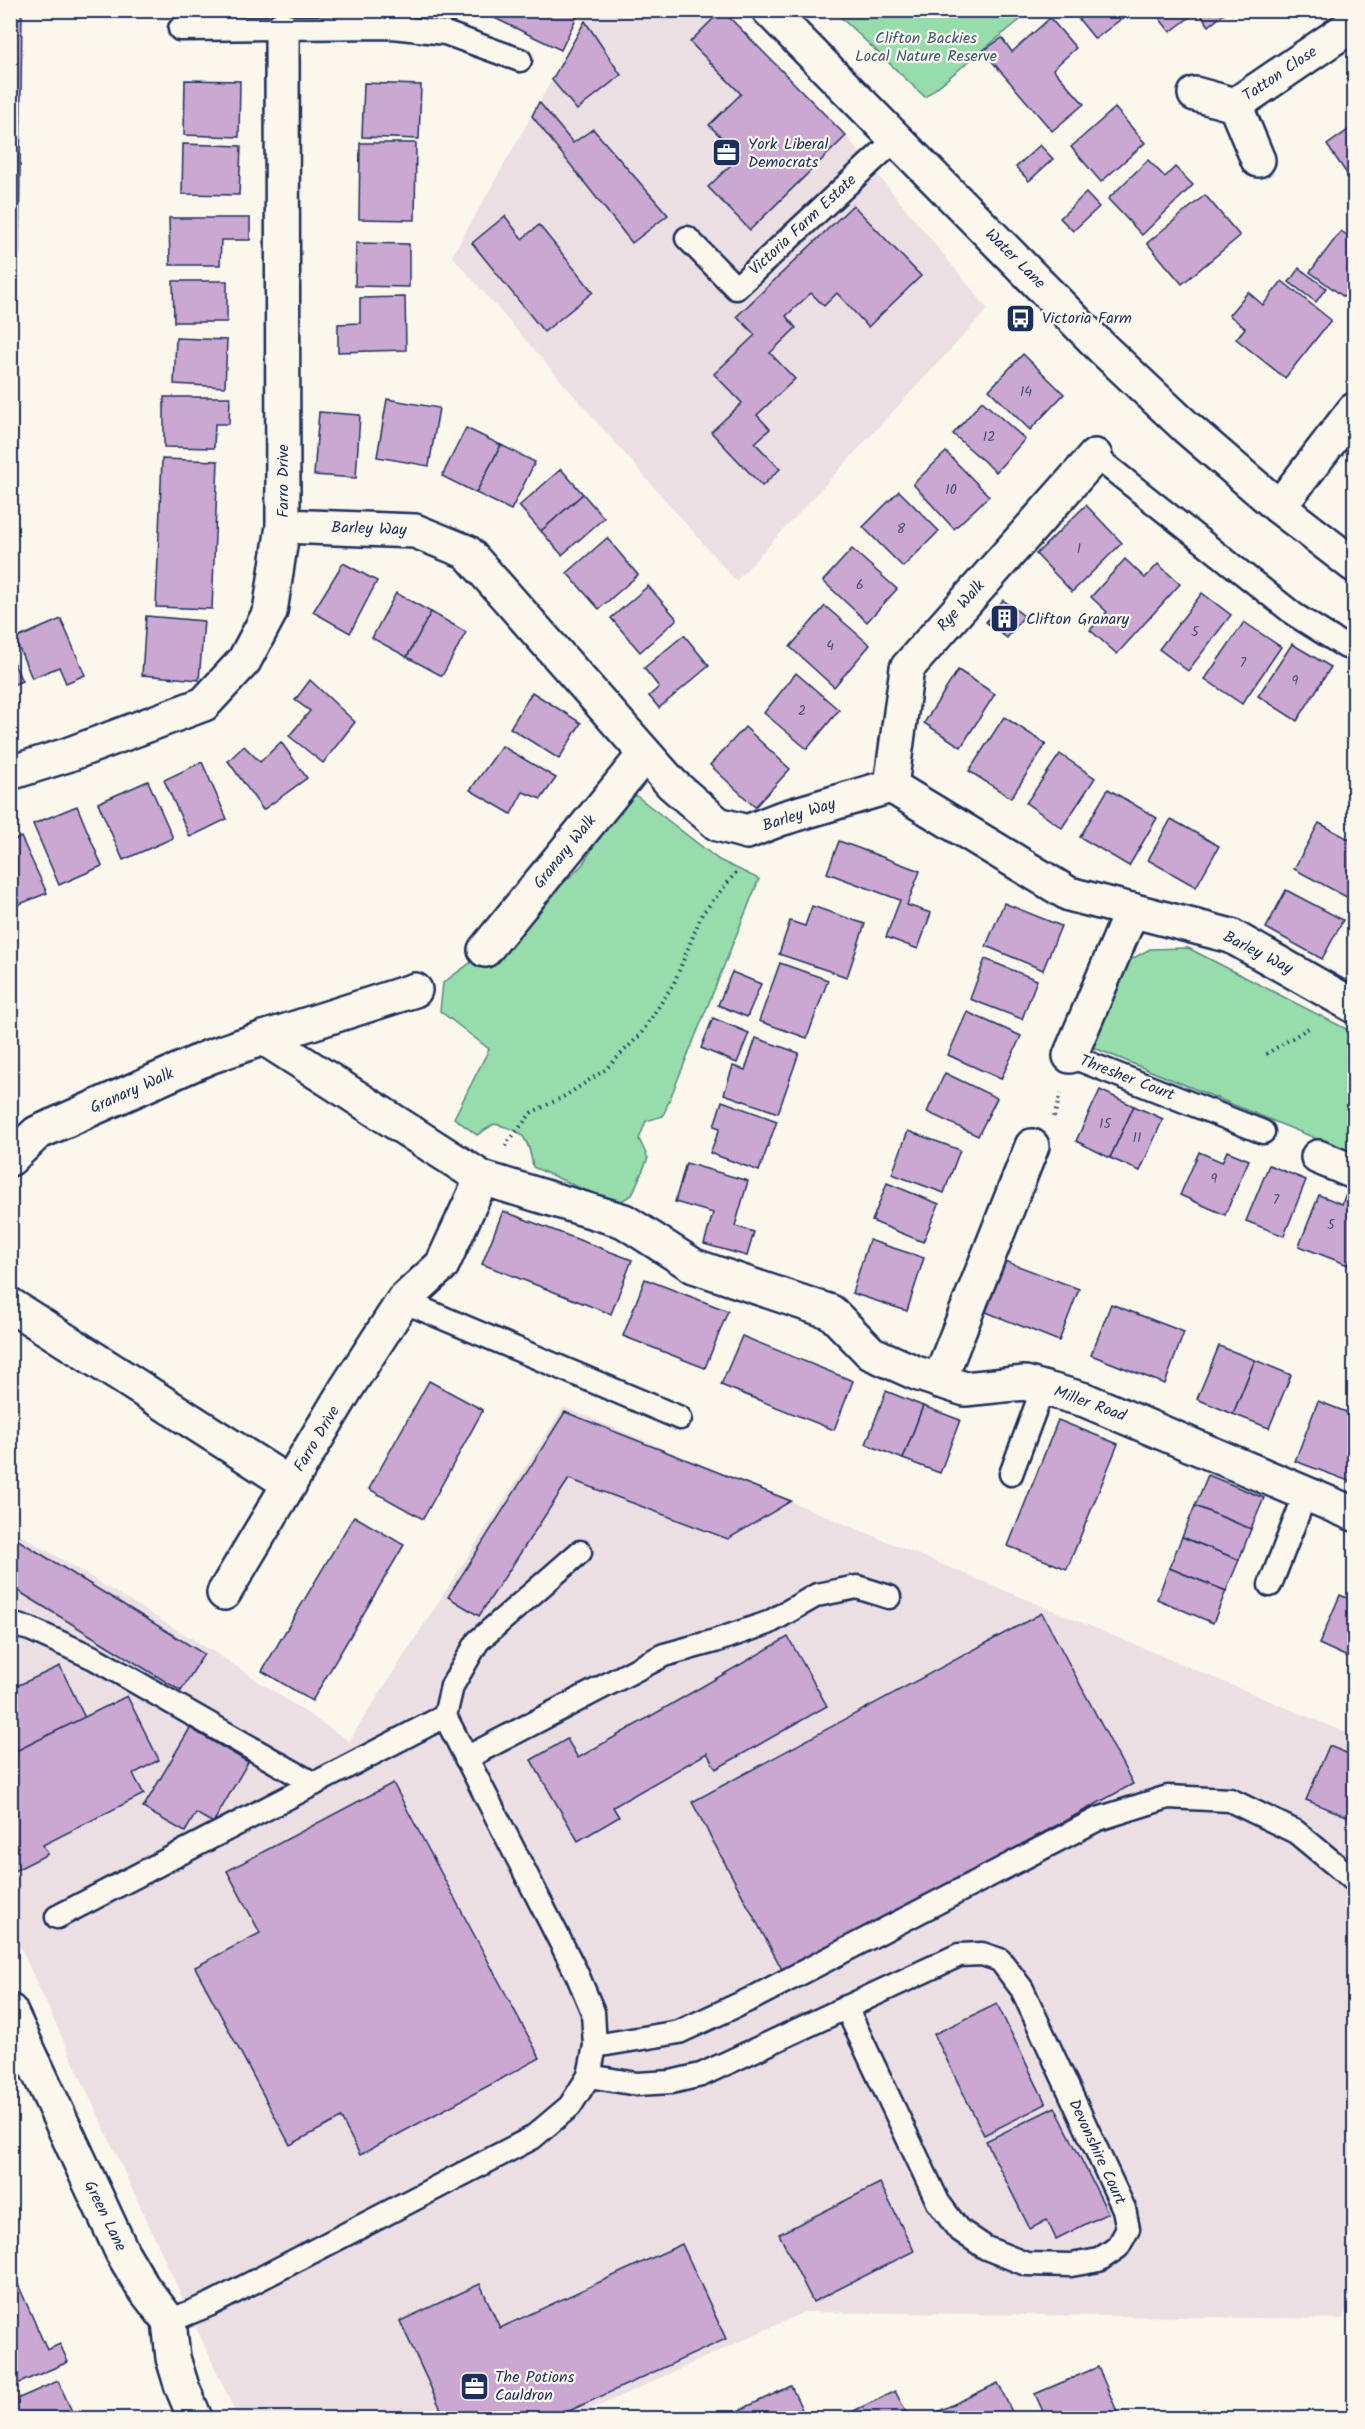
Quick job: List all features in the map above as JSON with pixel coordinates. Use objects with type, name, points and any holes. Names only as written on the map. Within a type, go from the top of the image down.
[{"type":"street","name":"Water Lane","points":[[769,10],[1103,349],[1186,427],[1279,507],[1354,565]]},
{"type":"street","name":"Tatton Close","points":[[1195,94],[1235,105],[1354,24]]},
{"type":"street","name":"Farro Drive","points":[[10,773],[67,755],[204,704],[244,661],[270,612],[283,526],[282,29]]},
{"type":"street","name":"Tatton Close","points":[[1235,105],[1258,160]]},
{"type":"street","points":[[1279,507],[1354,410]]},
{"type":"street","name":"Rye Walk","points":[[891,786],[907,668],[1095,456]]},
{"type":"street","name":"Barley Way","points":[[283,526],[415,531],[467,552],[672,784],[718,824],[747,832],[780,819],[891,786],[1069,894],[1231,936],[1353,1001]]},
{"type":"street","name":"Granary Walk","points":[[485,950],[645,754]]},
{"type":"street","name":"Thresher Court","points":[[1070,1056],[1132,910]]},
{"type":"street","name":"Granary Walk","points":[[10,1159],[37,1133],[209,1057],[415,990]]},
{"type":"street","points":[[264,1038],[482,1178]]},
{"type":"street","points":[[939,1381],[1032,1146]]},
{"type":"street","points":[[1317,1157],[1354,1172]]},
{"type":"street","name":"Farro Drive","points":[[10,1305],[290,1484],[346,1389],[403,1301],[442,1265],[482,1178]]},
{"type":"street","name":"Miller Road","points":[[482,1178],[624,1221],[694,1266],[831,1312],[872,1353],[939,1381],[965,1389],[1025,1383],[1085,1400],[1354,1514]]},
{"type":"street","points":[[224,1593],[290,1484]]},
{"type":"street","name":"Green Lane","points":[[10,2011],[122,2252],[142,2286],[169,2321]]},
{"type":"street","points":[[169,2321],[173,2358],[195,2418]]},
{"type":"lane","points":[[180,29],[393,27],[445,33],[520,60]]},
{"type":"lane","name":"Victoria Farm Estate","points":[[687,238],[736,288],[896,139]]},
{"type":"lane","points":[[1095,456],[1295,615],[1346,647]]},
{"type":"lane","name":"Thresher Court","points":[[1070,1056],[1263,1132]]},
{"type":"lane","points":[[403,1301],[680,1418]]},
{"type":"lane","points":[[1011,1474],[1043,1388]]},
{"type":"lane","points":[[1270,1585],[1306,1493]]},
{"type":"lane","points":[[169,2321],[211,2304],[532,2138],[570,2106],[589,2076],[596,2046],[592,2012],[577,1974],[445,1716],[452,1686],[478,1641],[580,1552]]},
{"type":"lane","points":[[466,1758],[664,1654],[716,1641],[768,1623],[817,1595],[857,1587],[889,1597]]},
{"type":"lane","points":[[10,1624],[30,1629],[94,1658],[314,1784]]},
{"type":"lane","points":[[57,1917],[445,1716]]},
{"type":"lane","points":[[596,2046],[679,2032],[755,1997],[1098,1819],[1168,1797],[1230,1800],[1296,1832],[1354,1880]]},
{"type":"lane","name":"Devonshire Court","points":[[589,2076],[637,2084],[671,2082],[701,2075],[846,2007],[958,1955],[982,1954],[1000,1960],[1022,1989],[1124,2209],[1128,2229],[1118,2247],[1100,2259],[1071,2265],[1026,2264],[986,2248],[958,2229],[938,2202],[846,2007]]},
{"type":"path","points":[[482,1178],[531,1113],[565,1096],[605,1070],[641,1034],[674,983],[702,914],[738,869],[750,848],[747,832]]},
{"type":"path","points":[[1032,1146],[1056,1113],[1070,1056]]},
{"type":"shaded area","points":[[591,11],[724,11],[846,136],[988,309],[736,581],[452,256]]},
{"type":"shaded area","points":[[564,1407],[1354,1736],[1354,2282],[1343,2319],[804,2312],[573,2418],[238,2418],[11,1927],[10,1528],[222,1657],[349,1741]]},
{"type":"green space","name":"Clifton Backies Local Nature Reserve","points":[[834,11],[1031,11],[925,97]]},
{"type":"green space","points":[[629,790],[719,860],[759,879],[663,1116],[646,1121],[639,1139],[648,1158],[632,1195],[616,1204],[533,1167],[529,1148],[523,1136],[518,1132],[494,1124],[477,1135],[454,1118],[489,1049],[440,1011],[443,983],[519,927],[582,865]]},
{"type":"green space","points":[[1188,948],[1354,1033],[1354,1154],[1092,1047],[1128,961],[1150,949]]},
{"type":"building","points":[[10,10],[22,10],[19,254],[10,253]]},
{"type":"building","points":[[478,10],[580,10],[561,50]]},
{"type":"building","points":[[722,10],[846,136],[750,230],[708,187],[740,156],[709,125],[741,94],[690,42]]},
{"type":"building","points":[[1076,10],[1133,10],[1095,39],[1073,12]]},
{"type":"building","points":[[1153,10],[1229,10],[1209,26],[1198,11],[1170,32]]},
{"type":"building","points":[[1050,18],[1076,48],[1053,69],[1084,104],[1052,131],[983,51],[1002,38],[1012,52]]},
{"type":"building","points":[[585,21],[621,75],[577,110],[552,80]]},
{"type":"building","points":[[185,80],[240,81],[239,137],[184,135]]},
{"type":"building","points":[[364,83],[421,85],[419,139],[362,137]]},
{"type":"building","points":[[539,102],[573,143],[593,129],[668,215],[632,243],[532,116]]},
{"type":"building","points":[[1115,108],[1145,143],[1101,182],[1071,147]]},
{"type":"building","points":[[1354,126],[1354,184],[1327,145]]},
{"type":"building","points":[[360,143],[416,143],[415,220],[359,219]]},
{"type":"building","points":[[183,144],[241,146],[239,195],[182,194]]},
{"type":"building","points":[[1040,145],[1053,159],[1029,181],[1016,167]]},
{"type":"building","points":[[1148,160],[1165,177],[1175,167],[1193,185],[1142,235],[1108,199]]},
{"type":"building","points":[[1086,193],[1099,207],[1073,231],[1060,218]]},
{"type":"building","points":[[1205,195],[1240,236],[1182,284],[1147,243]]},
{"type":"building","points":[[853,205],[921,276],[868,327],[837,293],[824,306],[811,293],[786,316],[796,328],[770,353],[795,379],[757,415],[770,429],[755,443],[780,469],[762,486],[711,432],[742,403],[714,374],[755,335],[737,316]]},
{"type":"building","points":[[505,216],[522,239],[539,225],[593,292],[544,332],[472,243]]},
{"type":"building","points":[[169,218],[250,218],[250,240],[221,240],[220,265],[170,265]]},
{"type":"building","points":[[1341,231],[1354,240],[1354,284],[1344,297],[1310,272]]},
{"type":"building","points":[[356,243],[409,244],[409,287],[355,286]]},
{"type":"building","points":[[1299,268],[1326,288],[1316,302],[1289,282]]},
{"type":"building","points":[[173,281],[227,281],[227,322],[174,322]]},
{"type":"building","points":[[1282,281],[1331,320],[1285,378],[1236,339],[1245,328],[1229,315],[1248,292],[1263,305]]},
{"type":"building","points":[[405,297],[406,350],[338,352],[338,324],[360,323],[360,298]]},
{"type":"building","points":[[176,338],[227,340],[225,387],[174,384]]},
{"type":"building","points":[[1023,354],[1064,394],[1030,430],[989,390]]},
{"type":"building","points":[[164,397],[230,397],[229,424],[215,424],[214,448],[164,447]]},
{"type":"building","points":[[387,399],[439,408],[429,466],[377,457]]},
{"type":"building","points":[[982,401],[1025,439],[996,472],[953,434]]},
{"type":"building","points":[[319,412],[360,415],[356,478],[314,475]]},
{"type":"building","points":[[466,428],[501,445],[476,493],[442,476]]},
{"type":"building","points":[[501,445],[535,462],[511,510],[476,493]]},
{"type":"building","points":[[946,452],[989,496],[954,529],[913,484]]},
{"type":"building","points":[[162,459],[218,461],[212,609],[156,607]]},
{"type":"building","points":[[561,469],[583,494],[541,531],[519,506]]},
{"type":"building","points":[[899,491],[939,531],[903,567],[863,527]]},
{"type":"building","points":[[583,494],[604,518],[562,555],[541,531]]},
{"type":"building","points":[[1086,505],[1122,543],[1072,592],[1036,554]]},
{"type":"building","points":[[607,538],[638,575],[599,609],[567,573]]},
{"type":"building","points":[[852,549],[897,589],[867,622],[823,581]]},
{"type":"building","points":[[1125,559],[1145,578],[1158,564],[1180,584],[1117,654],[1090,630],[1107,612],[1091,597]]},
{"type":"building","points":[[343,563],[377,581],[350,633],[313,612]]},
{"type":"building","points":[[648,586],[677,619],[640,652],[611,618]]},
{"type":"building","points":[[396,593],[431,612],[407,657],[372,638]]},
{"type":"building","points":[[1202,593],[1231,615],[1188,671],[1159,649]]},
{"type":"building","name":"Clifton Granary","points":[[1003,600],[1024,616],[1007,638],[986,622]]},
{"type":"building","points":[[825,606],[870,645],[834,687],[790,647]]},
{"type":"building","points":[[431,612],[466,632],[442,676],[407,657]]},
{"type":"building","points":[[146,616],[204,621],[199,680],[142,675]]},
{"type":"building","points":[[61,619],[85,675],[66,683],[59,667],[32,678],[15,639]]},
{"type":"building","points":[[1244,622],[1281,647],[1242,704],[1205,679]]},
{"type":"building","points":[[684,635],[709,666],[659,708],[649,696],[659,687],[644,668]]},
{"type":"building","points":[[1292,644],[1331,667],[1297,721],[1258,696]]},
{"type":"building","points":[[10,655],[22,681],[10,686]]},
{"type":"building","points":[[958,670],[995,694],[961,747],[924,723]]},
{"type":"building","points":[[796,673],[839,710],[807,749],[764,713]]},
{"type":"building","points":[[310,680],[355,722],[323,763],[289,736],[310,711],[295,700]]},
{"type":"building","points":[[532,692],[581,723],[559,759],[510,728]]},
{"type":"building","points":[[1004,717],[1046,744],[1011,798],[969,771]]},
{"type":"building","points":[[745,727],[790,769],[755,807],[710,765]]},
{"type":"building","points":[[281,742],[307,778],[263,810],[228,761],[244,746],[260,762]]},
{"type":"building","points":[[502,746],[556,778],[541,799],[523,792],[511,814],[470,790]]},
{"type":"building","points":[[1060,754],[1095,778],[1062,828],[1026,803]]},
{"type":"building","points":[[202,762],[227,819],[190,837],[164,780]]},
{"type":"building","points":[[148,781],[173,838],[123,860],[98,803]]},
{"type":"building","points":[[1108,789],[1157,818],[1129,866],[1080,837]]},
{"type":"building","points":[[77,806],[102,866],[59,885],[33,824]]},
{"type":"building","points":[[1171,819],[1219,846],[1196,887],[1148,860]]},
{"type":"building","points":[[1319,823],[1354,842],[1354,865],[1349,874],[1354,877],[1354,901],[1294,869]]},
{"type":"building","points":[[21,837],[47,893],[10,908],[10,842]]},
{"type":"building","points":[[839,841],[920,871],[907,905],[931,913],[918,949],[886,937],[900,900],[827,873]]},
{"type":"building","points":[[1286,890],[1343,920],[1322,959],[1266,928]]},
{"type":"building","points":[[1004,903],[1061,926],[1043,970],[986,946]]},
{"type":"building","points":[[812,906],[865,924],[847,977],[779,954],[790,921],[805,926]]},
{"type":"building","points":[[985,959],[1037,980],[1022,1019],[970,999]]},
{"type":"building","points":[[780,963],[828,980],[807,1038],[759,1021]]},
{"type":"building","points":[[732,972],[761,984],[747,1017],[718,1005]]},
{"type":"building","points":[[967,1012],[1021,1036],[1001,1079],[948,1055]]},
{"type":"building","points":[[713,1018],[749,1033],[737,1063],[701,1048]]},
{"type":"building","points":[[756,1038],[799,1053],[778,1113],[724,1094],[733,1066],[745,1070]]},
{"type":"building","points":[[945,1073],[997,1098],[978,1136],[927,1112]]},
{"type":"building","points":[[1100,1090],[1134,1106],[1110,1158],[1076,1141]]},
{"type":"building","points":[[722,1101],[777,1121],[759,1171],[710,1153],[720,1128],[714,1126]]},
{"type":"building","points":[[1134,1106],[1163,1119],[1140,1171],[1110,1158]]},
{"type":"building","points":[[908,1131],[960,1150],[944,1193],[892,1174]]},
{"type":"building","points":[[1227,1151],[1249,1160],[1225,1215],[1180,1195],[1199,1152],[1222,1162]]},
{"type":"building","points":[[686,1163],[748,1181],[735,1226],[754,1232],[747,1256],[704,1244],[713,1213],[675,1202]]},
{"type":"building","points":[[1269,1165],[1306,1180],[1284,1236],[1246,1221]]},
{"type":"building","points":[[887,1183],[939,1204],[923,1242],[872,1221]]},
{"type":"building","points":[[1319,1195],[1342,1204],[1345,1196],[1354,1200],[1354,1249],[1348,1265],[1299,1246]]},
{"type":"building","points":[[503,1211],[632,1260],[611,1314],[482,1264]]},
{"type":"building","points":[[869,1240],[924,1258],[907,1311],[852,1293]]},
{"type":"building","points":[[1005,1261],[1079,1289],[1059,1341],[986,1312]]},
{"type":"building","points":[[645,1279],[728,1311],[705,1368],[623,1336]]},
{"type":"building","points":[[1111,1304],[1184,1332],[1165,1384],[1091,1355]]},
{"type":"building","points":[[742,1336],[853,1381],[834,1430],[721,1385]]},
{"type":"building","points":[[1219,1346],[1255,1360],[1233,1414],[1197,1399]]},
{"type":"building","points":[[1255,1360],[1291,1375],[1269,1428],[1233,1414]]},
{"type":"building","points":[[429,1381],[483,1410],[423,1519],[369,1489]]},
{"type":"building","points":[[886,1391],[923,1406],[903,1459],[866,1444]]},
{"type":"building","points":[[1318,1401],[1354,1415],[1354,1483],[1295,1461]]},
{"type":"building","points":[[923,1406],[960,1420],[940,1473],[903,1459]]},
{"type":"building","points":[[565,1412],[791,1501],[728,1539],[569,1479],[479,1616],[448,1597]]},
{"type":"building","points":[[1058,1420],[1118,1444],[1067,1569],[1008,1546]]},
{"type":"building","points":[[1208,1475],[1264,1498],[1251,1529],[1195,1506]]},
{"type":"building","points":[[1195,1506],[1251,1529],[1239,1560],[1182,1537]]},
{"type":"building","points":[[354,1516],[404,1545],[312,1701],[262,1671]]},
{"type":"building","points":[[10,1535],[204,1654],[181,1691],[10,1586]]},
{"type":"building","points":[[1182,1537],[1239,1560],[1226,1591],[1169,1568]]},
{"type":"building","points":[[1169,1568],[1226,1591],[1213,1623],[1157,1599]]},
{"type":"building","points":[[1340,1595],[1354,1601],[1354,1660],[1319,1644]]},
{"type":"building","points":[[1042,1613],[1133,1784],[784,1973],[692,1802]]},
{"type":"building","points":[[788,1637],[827,1706],[716,1769],[707,1753],[613,1807],[619,1817],[578,1841],[531,1760],[567,1739],[578,1758]]},
{"type":"building","points":[[60,1666],[85,1718],[15,1752],[10,1743],[10,1689]]},
{"type":"building","points":[[127,1696],[159,1760],[133,1774],[144,1794],[43,1845],[48,1854],[10,1873],[10,1754]]},
{"type":"building","points":[[190,1728],[248,1762],[213,1823],[196,1813],[185,1832],[143,1808]]},
{"type":"building","points":[[1329,1746],[1354,1756],[1354,1819],[1306,1800]]},
{"type":"building","points":[[393,1783],[540,2058],[360,2155],[341,2118],[290,2145],[195,1967],[260,1933],[227,1871]]},
{"type":"building","points":[[997,2004],[1046,2104],[984,2135],[934,2034]]},
{"type":"building","points":[[1055,2107],[1108,2213],[1056,2239],[1047,2220],[1030,2229],[986,2141]]},
{"type":"building","points":[[880,2183],[914,2251],[813,2302],[779,2234]]},
{"type":"building","points":[[682,2244],[726,2339],[554,2418],[445,2418],[400,2321],[480,2284],[500,2328]]},
{"type":"building","points":[[17,2282],[47,2350],[60,2344],[68,2362],[10,2387],[10,2285]]},
{"type":"building","points":[[1098,2367],[1119,2416],[1114,2418],[1046,2418],[1035,2394]]},
{"type":"building","points":[[58,2381],[75,2418],[10,2418],[10,2402]]},
{"type":"building","points":[[998,2383],[1015,2418],[940,2418],[937,2412]]},
{"type":"building","points":[[791,2386],[806,2418],[730,2418],[729,2415]]},
{"type":"building","points":[[895,2391],[909,2418],[839,2418]]},
{"type":"building","points":[[1204,2409],[1208,2418],[1183,2418]]},
{"type":"place","name":"York Liberal Democrats","points":[[727,153]]},
{"type":"place","name":"Victoria Farm","points":[[1021,318]]},
{"type":"place","name":"Clifton Granary","points":[[1005,619]]},
{"type":"place","name":"The Potions Cauldron","points":[[474,2386]]}]
